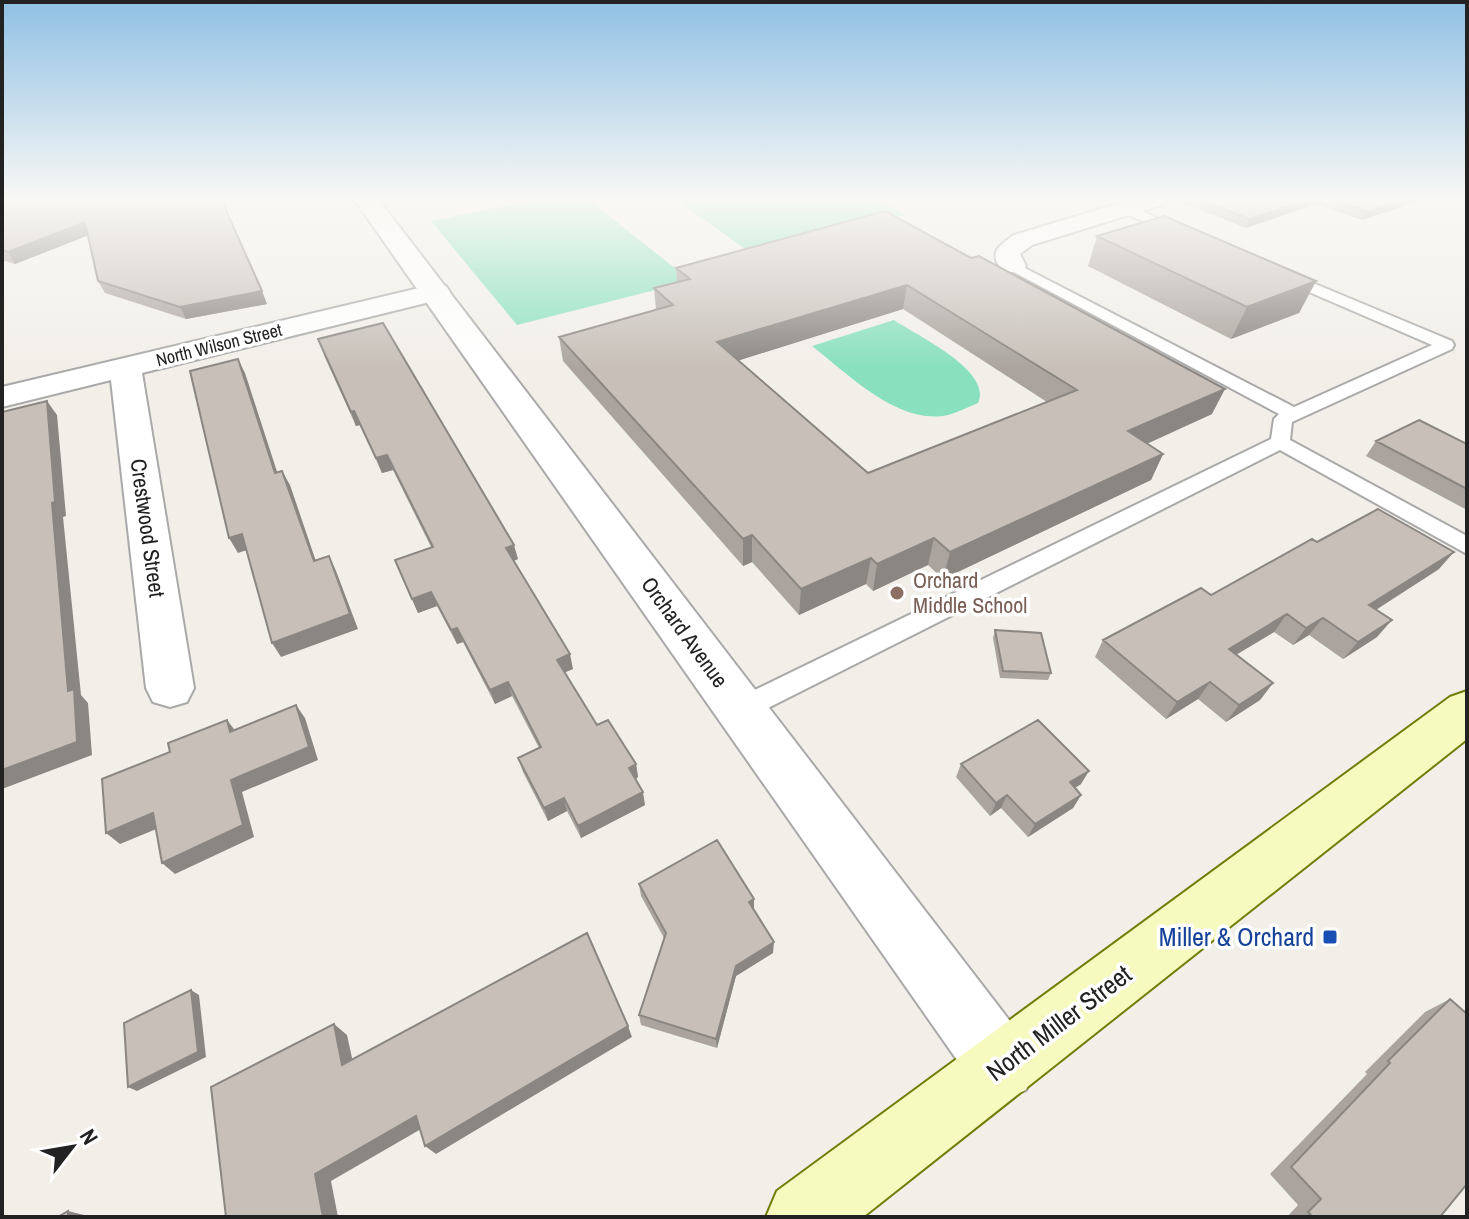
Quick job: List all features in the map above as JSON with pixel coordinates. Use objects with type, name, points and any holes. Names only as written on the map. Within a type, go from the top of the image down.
[{"type":"main road","name":"North Miller Street","points":[[803,1217],[1467,711]]},
{"type":"street","name":"Orchard Avenue","points":[[409,256],[1002,1066]]},
{"type":"street","points":[[1006,256],[1013,266]]},
{"type":"street","name":"North Wilson Street","points":[[2,397],[436,292]]},
{"type":"street","name":"Crestwood Street","points":[[125,367],[170,688]]},
{"type":"lane","points":[[1013,266],[1293,414]]},
{"type":"lane","points":[[1270,270],[1446,345],[1283,419],[1280,442]]},
{"type":"lane","points":[[741,709],[1280,442]]},
{"type":"lane","points":[[1280,442],[1467,546]]},
{"type":"green space","points":[[460,256],[659,256],[691,281],[517,325]]},
{"type":"green space","points":[[894,320],[964,367],[975,379],[980,391],[978,403],[948,415],[911,413],[875,395],[812,346]]},
{"type":"building","points":[[92,256],[246,256],[262,291],[180,307],[98,281]]},
{"type":"building","points":[[720,256],[979,256],[1225,389],[1128,431],[1163,454],[950,552],[934,538],[877,564],[871,558],[801,589],[752,535],[743,539],[559,337],[673,305],[654,288],[690,279],[676,268]],"holes":[[[907,285],[1077,390],[868,473],[717,342]]]},
{"type":"building","points":[[1139,256],[1257,256],[1316,281],[1247,307]]},
{"type":"building","points":[[383,323],[514,545],[506,548],[570,654],[557,660],[597,725],[608,720],[636,764],[629,768],[643,792],[578,826],[564,798],[544,808],[518,758],[541,747],[508,682],[490,690],[457,628],[451,630],[431,592],[412,599],[395,560],[433,547],[387,455],[376,458],[318,339]]},
{"type":"building","points":[[238,359],[275,473],[282,471],[314,561],[329,556],[350,614],[272,643],[242,534],[229,538],[190,371]]},
{"type":"building","points":[[47,401],[68,691],[74,689],[77,742],[2,770],[2,412]]},
{"type":"building","points":[[1419,420],[1467,444],[1467,489],[1376,441]]},
{"type":"building","points":[[1378,509],[1454,552],[1369,605],[1392,620],[1358,642],[1323,618],[1306,628],[1287,614],[1229,649],[1273,683],[1239,705],[1210,682],[1177,702],[1103,640],[1201,588],[1211,595],[1312,539],[1317,542]]},
{"type":"building","points":[[995,630],[1041,633],[1051,673],[1003,671]]},
{"type":"building","points":[[296,705],[309,747],[231,780],[243,825],[162,863],[153,813],[106,833],[102,779],[170,752],[168,743],[227,720],[230,732]]},
{"type":"building","points":[[1038,720],[1089,771],[1070,782],[1081,795],[1035,824],[1007,795],[996,803],[961,764]]},
{"type":"building","points":[[717,840],[754,899],[749,902],[774,942],[736,966],[716,1039],[639,1015],[666,933],[639,884]]},
{"type":"building","points":[[587,933],[628,1026],[425,1146],[416,1116],[315,1174],[323,1217],[226,1217],[211,1087],[334,1024],[342,1065]]},
{"type":"building","points":[[191,990],[198,1052],[128,1087],[124,1023]]},
{"type":"building","points":[[1450,999],[1467,1014],[1467,1184],[1440,1217],[1313,1217],[1308,1212],[1321,1199],[1291,1167],[1390,1063],[1388,1061]]},
{"type":"place","name":"Orchard Middle School","points":[[897,593]]},
{"type":"place","name":"Miller & Orchard","points":[[1330,937]]}]
